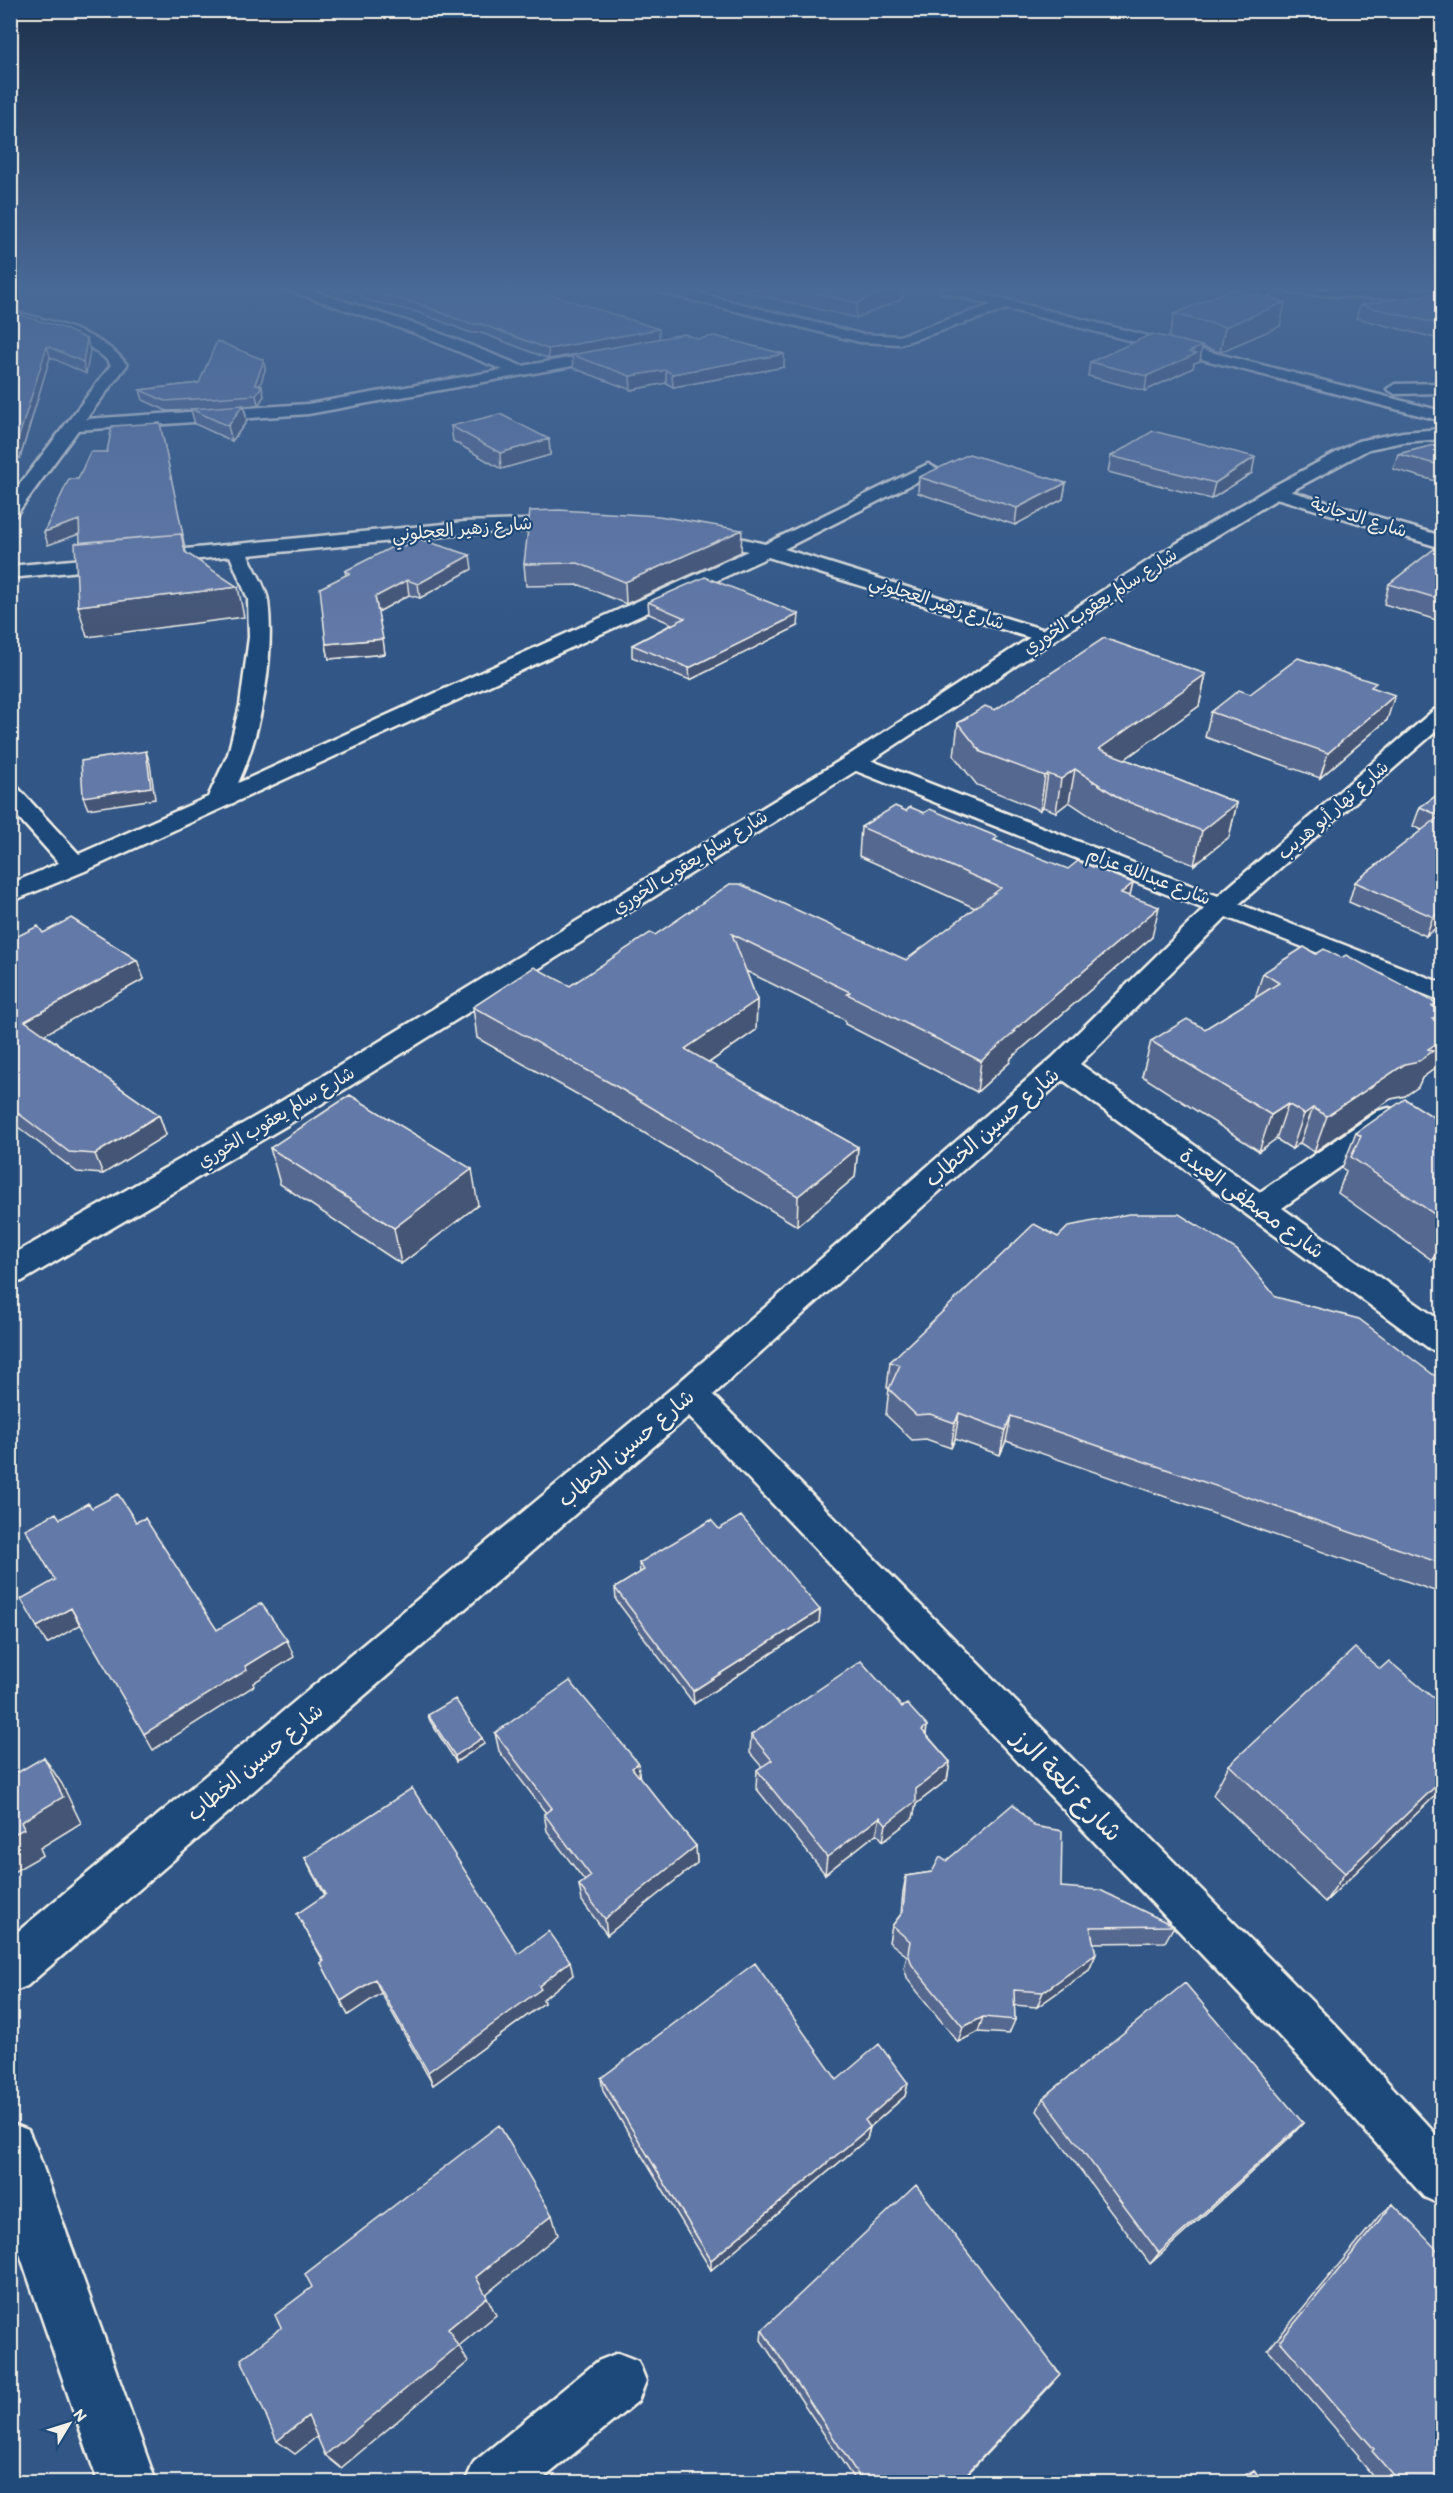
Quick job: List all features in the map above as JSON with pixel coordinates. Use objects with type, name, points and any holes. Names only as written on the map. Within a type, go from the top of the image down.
[{"type":"street","points":[[10,511],[89,405]]},
{"type":"street","points":[[74,425],[308,410],[333,405]]},
{"type":"street","points":[[1350,405],[1355,411]]},
{"type":"street","points":[[1401,405],[1443,416]]},
{"type":"street","name":"شارع سالم يعقوب الخوري","points":[[14,1264],[278,1117],[854,762],[1161,561],[1364,437],[1443,434]]},
{"type":"street","points":[[10,894],[76,866],[767,550],[928,469]]},
{"type":"street","name":"شارع الدجانية","points":[[1276,492],[1443,542]]},
{"type":"street","name":"شارع زهير العجلوني","points":[[10,572],[501,525],[588,523]]},
{"type":"street","name":"شارع زهير العجلوني","points":[[677,531],[767,550],[1044,636]]},
{"type":"street","points":[[218,801],[240,754],[252,705],[259,637],[258,599],[237,551]]},
{"type":"street","name":"شارع نهار أبو هديب","points":[[1223,905],[1443,714]]},
{"type":"street","name":"شارع عبدالله عزام","points":[[854,762],[1443,993]]},
{"type":"street","points":[[10,793],[76,866]]},
{"type":"street","name":"شارع حسين الخطاب","points":[[10,1969],[690,1394],[1062,1065],[1223,905]]},
{"type":"street","name":"شارع مصطفى العيدة","points":[[1062,1065],[1443,1340]]},
{"type":"street","points":[[1260,1208],[1403,1108]]},
{"type":"street","name":"شارع تلعة الرز","points":[[690,1394],[1319,2043],[1443,2179]]},
{"type":"street","points":[[10,2148],[127,2482]]},
{"type":"street","points":[[494,2482],[618,2381]]},
{"type":"building","points":[[10,405],[29,405],[16,446],[10,446]]},
{"type":"building","points":[[239,405],[243,405],[228,426],[191,409]]},
{"type":"building","points":[[500,414],[549,439],[500,453],[451,426]]},
{"type":"building","points":[[160,423],[183,535],[80,543],[79,520],[44,532],[69,479],[78,479],[90,452],[107,452],[112,426]]},
{"type":"building","points":[[1153,431],[1255,457],[1215,483],[1111,456]]},
{"type":"building","points":[[1443,443],[1443,466],[1398,454]]},
{"type":"building","points":[[969,454],[1066,483],[1017,508],[919,477]]},
{"type":"building","points":[[559,510],[659,516],[742,530],[625,582],[578,563],[524,564],[530,511]]},
{"type":"building","points":[[181,534],[185,552],[238,587],[78,606],[75,543]]},
{"type":"building","points":[[419,539],[470,555],[418,584],[407,580],[375,597],[383,639],[326,644],[320,588],[350,573],[345,571],[398,544],[405,546]]},
{"type":"building","points":[[1443,542],[1443,600],[1389,584]]},
{"type":"building","points":[[705,577],[799,614],[689,668],[632,645],[685,618],[648,602]]},
{"type":"building","points":[[1104,638],[1206,674],[1099,749],[1237,803],[1202,831],[1121,799],[1075,769],[1061,779],[1048,774],[1045,776],[981,752],[958,723],[985,706],[995,710]]},
{"type":"building","points":[[1298,658],[1376,683],[1371,687],[1395,695],[1328,753],[1211,712],[1239,690],[1250,694]]},
{"type":"building","points":[[146,751],[151,787],[83,797],[81,761]]},
{"type":"building","points":[[1443,791],[1443,909],[1433,917],[1355,882],[1440,816],[1420,807]]},
{"type":"building","points":[[895,806],[906,811],[910,807],[924,813],[930,809],[998,837],[994,840],[1068,869],[1078,861],[1133,883],[1121,893],[1159,907],[981,1061],[847,994],[850,992],[732,934],[757,1000],[685,1049],[858,1147],[798,1196],[621,1089],[473,1007],[534,967],[570,986],[650,933],[655,935],[730,884],[740,884],[906,960],[1001,888],[861,827]]},
{"type":"building","points":[[71,918],[137,960],[25,1021],[159,1115],[95,1154],[69,1152],[10,1107],[10,940],[38,926],[43,933]]},
{"type":"building","points":[[1304,947],[1316,954],[1324,949],[1341,958],[1346,955],[1436,1003],[1432,1006],[1443,1012],[1432,1019],[1443,1025],[1443,1039],[1428,1049],[1433,1051],[1419,1061],[1405,1064],[1327,1116],[1313,1108],[1304,1114],[1288,1104],[1271,1115],[1151,1041],[1187,1019],[1205,1029],[1279,983],[1263,973]]},
{"type":"building","points":[[350,1095],[472,1169],[394,1228],[270,1148]]},
{"type":"building","points":[[1405,1099],[1443,1123],[1443,1220],[1351,1157],[1361,1136],[1356,1133]]},
{"type":"building","points":[[1129,1214],[1179,1214],[1237,1250],[1276,1297],[1359,1319],[1443,1382],[1443,1564],[1011,1416],[1005,1430],[959,1413],[955,1423],[930,1414],[916,1415],[889,1389],[900,1365],[890,1362],[1034,1224],[1058,1237],[1069,1226]]},
{"type":"building","points":[[118,1494],[136,1522],[145,1518],[217,1630],[261,1603],[287,1640],[245,1666],[247,1670],[144,1734],[71,1608],[37,1627],[21,1599],[55,1580],[25,1529],[56,1513],[60,1519],[88,1503],[92,1508]]},
{"type":"building","points":[[741,1516],[820,1610],[693,1691],[615,1588],[644,1570],[639,1563],[711,1520],[719,1529]]},
{"type":"building","points":[[1355,1648],[1380,1669],[1389,1661],[1443,1706],[1443,1779],[1345,1873],[1229,1765]]},
{"type":"building","points":[[861,1661],[902,1707],[907,1704],[927,1726],[922,1730],[950,1762],[916,1789],[916,1801],[886,1824],[880,1817],[827,1857],[757,1770],[772,1760],[751,1735]]},
{"type":"building","points":[[570,1681],[638,1763],[632,1768],[696,1846],[605,1919],[579,1885],[591,1876],[544,1814],[552,1808],[495,1733]]},
{"type":"building","points":[[455,1699],[482,1738],[455,1756],[428,1715]]},
{"type":"building","points":[[44,1757],[63,1797],[21,1822],[24,1829],[10,1836],[10,1777]]},
{"type":"building","points":[[412,1788],[518,1954],[549,1931],[570,1961],[539,1986],[541,1989],[428,2072],[375,1979],[341,2001],[321,1963],[324,1961],[297,1914],[326,1894],[305,1858]]},
{"type":"building","points":[[1013,1804],[1034,1826],[1062,1831],[1061,1887],[1100,1890],[1174,1926],[1090,1927],[1096,1954],[1043,1992],[1014,1990],[1015,2020],[983,2017],[963,2027],[912,1965],[908,1953],[910,1941],[892,1926],[903,1912],[906,1876],[932,1872],[940,1857],[946,1861]]},
{"type":"building","points":[[755,1963],[837,2080],[879,2044],[908,2083],[865,2120],[870,2127],[711,2260],[601,2078]]},
{"type":"building","points":[[1185,1983],[1303,2123],[1159,2253],[1043,2098]]},
{"type":"building","points":[[499,2125],[552,2215],[476,2277],[487,2297],[448,2329],[458,2346],[325,2455],[308,2416],[277,2441],[241,2359],[281,2328],[275,2315],[312,2287],[305,2274]]},
{"type":"building","points":[[916,2185],[1060,2374],[959,2482],[863,2482],[762,2330]]},
{"type":"building","points":[[1393,2204],[1443,2256],[1443,2482],[1399,2482],[1372,2451],[1374,2449],[1280,2341]]},
{"type":"building","points":[[1254,2470],[1263,2482],[1242,2482]]}]
